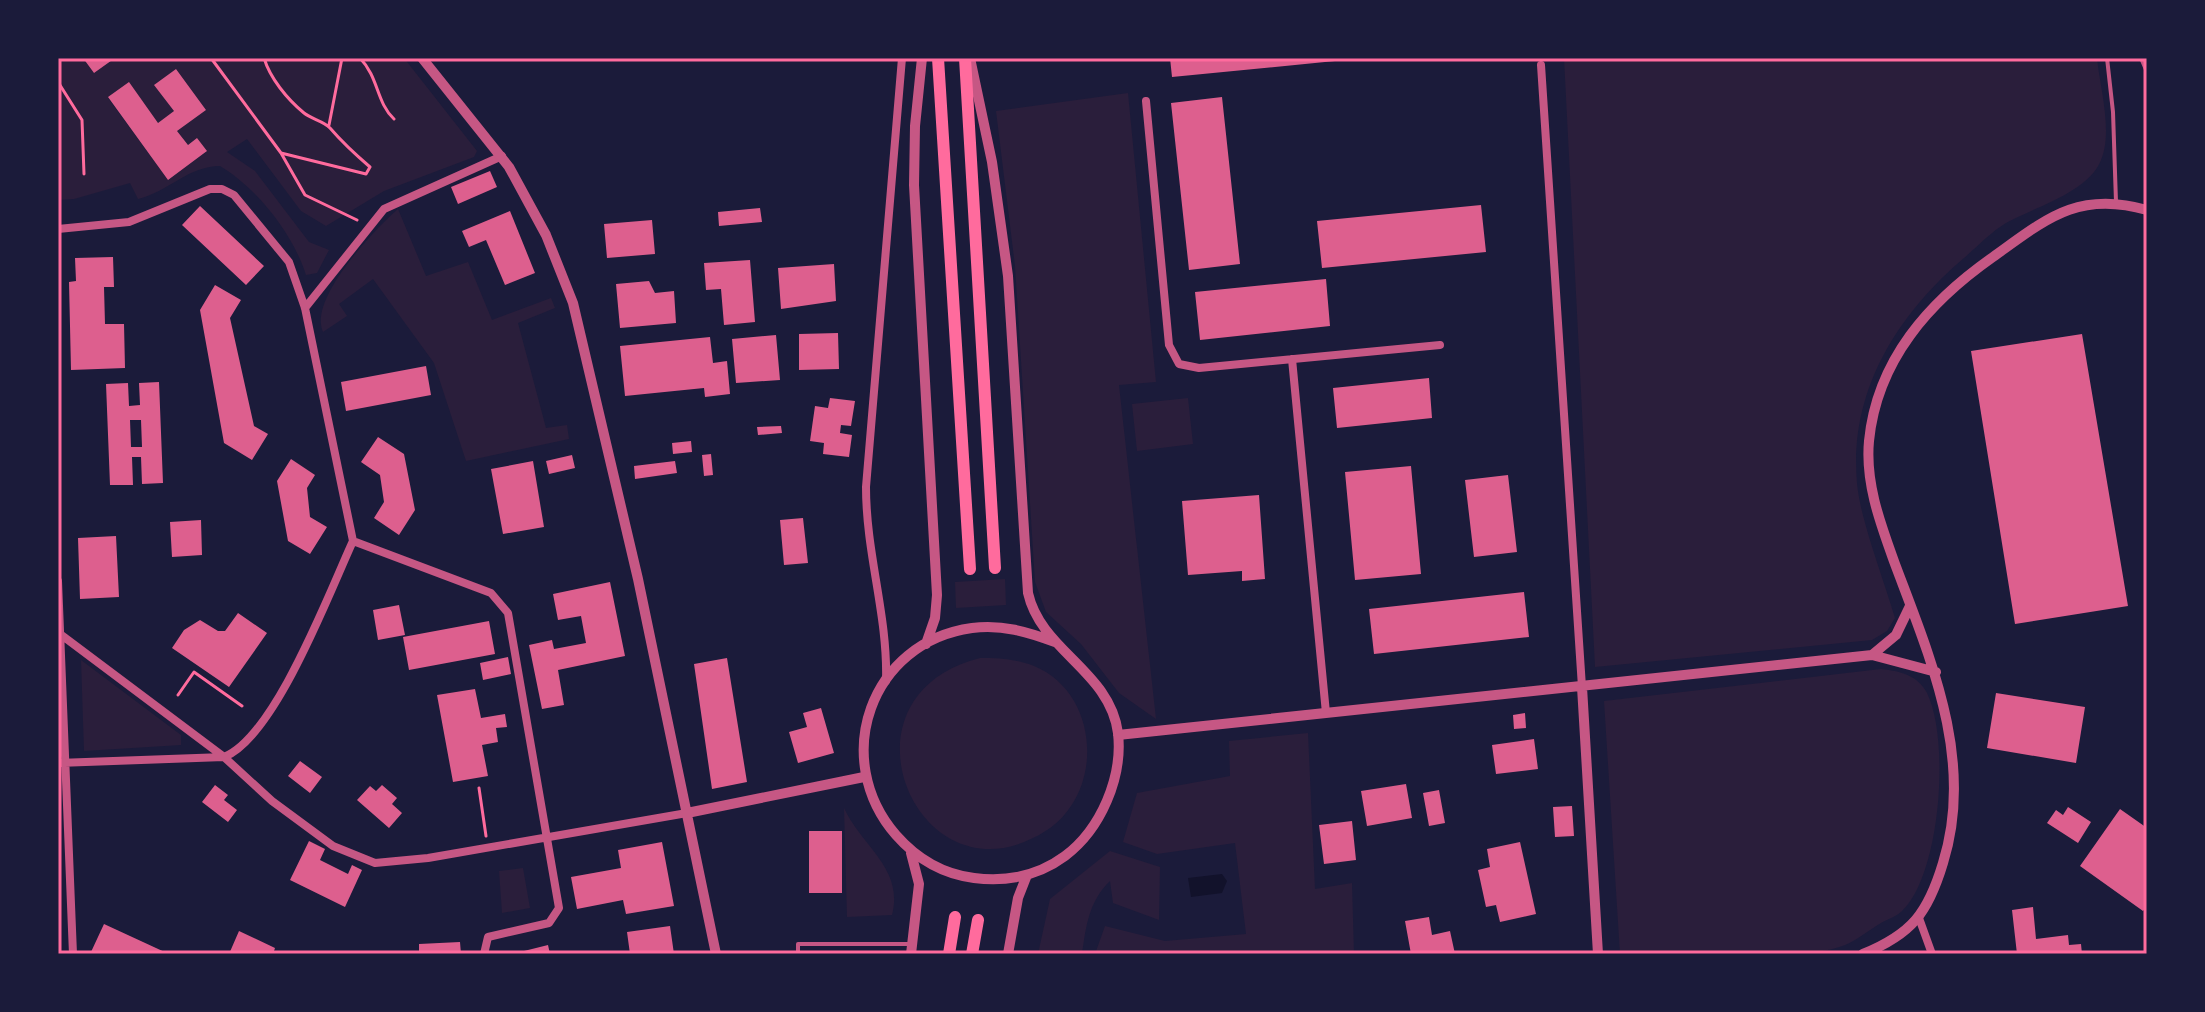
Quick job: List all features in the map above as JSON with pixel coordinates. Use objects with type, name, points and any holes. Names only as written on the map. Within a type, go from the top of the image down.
[{"type":"main road","points":[[938,58],[970,569]]},
{"type":"main road","points":[[967,58],[995,568]]},
{"type":"main road","points":[[949,954],[955,917]]},
{"type":"main road","points":[[972,954],[978,920]]},
{"type":"street","points":[[422,58],[502,156],[546,235],[581,329],[638,579],[716,954]]},
{"type":"street","points":[[886,681],[886,644],[871,563],[866,487],[902,58]]},
{"type":"street","points":[[922,58],[914,170],[937,595],[935,618],[926,644]]},
{"type":"street","points":[[967,58],[992,162],[1008,276],[1028,593],[1038,621],[1099,686],[1118,735],[1111,787],[1095,825],[1066,855],[1027,875],[1005,880],[966,877],[930,864],[910,851],[876,808],[864,777],[864,731],[874,702],[900,663],[926,644],[956,632],[984,627],[1017,630],[1055,642]]},
{"type":"street","points":[[1541,65],[1598,954]]},
{"type":"street","points":[[1146,101],[1171,353],[1179,364],[1192,368],[1440,345]]},
{"type":"street","points":[[305,308],[368,225],[389,205],[502,156]]},
{"type":"street","points":[[58,229],[129,222],[204,191],[226,190],[282,250],[305,308],[353,541],[264,721],[246,745],[224,757],[61,763]]},
{"type":"street","points":[[1863,954],[1897,939],[1919,918],[1937,885],[1953,815],[1951,740],[1936,672],[1879,521],[1868,463],[1871,424],[1891,363],[1902,343],[1940,300],[1973,271],[2046,219],[2079,205],[2116,204],[2147,210]]},
{"type":"street","points":[[1292,359],[1326,713]]},
{"type":"street","points":[[353,541],[491,593],[504,604],[510,618],[559,903],[556,918],[545,924],[492,935],[486,940],[484,951]]},
{"type":"street","points":[[58,581],[61,763],[73,954]]},
{"type":"street","points":[[1872,655],[1901,628],[1910,604]]},
{"type":"street","points":[[60,634],[224,757],[309,831],[362,860],[388,864],[483,849],[687,813],[864,777]]},
{"type":"street","points":[[1118,735],[1872,655],[1936,672]]},
{"type":"street","points":[[910,851],[919,884],[911,949]]},
{"type":"street","points":[[1008,954],[1018,898],[1027,875]]},
{"type":"street","points":[[1919,918],[1932,954]]},
{"type":"lane","points":[[2107,58],[2113,112],[2116,204]]},
{"type":"lane","points":[[2141,58],[2147,72]]},
{"type":"lane","points":[[798,954],[798,944],[911,949]]},
{"type":"path","points":[[211,58],[281,153],[305,195],[368,225]]},
{"type":"path","points":[[264,58],[267,69],[291,100],[303,112],[329,126],[336,137],[370,167],[366,174],[281,153]]},
{"type":"path","points":[[329,126],[342,58]]},
{"type":"path","points":[[360,58],[379,85],[382,105],[394,119]]},
{"type":"path","points":[[58,82],[82,120],[84,174]]},
{"type":"path","points":[[178,695],[194,672],[242,706]]},
{"type":"path","points":[[479,788],[483,849]]},
{"type":"shaded area","points":[[58,58],[83,58],[94,73],[115,58],[404,58],[477,151],[474,157],[384,191],[326,226],[301,211],[247,139],[227,152],[255,171],[309,242],[329,250],[317,273],[306,275],[292,244],[272,213],[234,175],[220,166],[198,170],[138,199],[130,183],[74,199],[58,200]],"holes":[[[176,69],[206,110],[177,131],[188,145],[197,138],[206,152],[168,180],[108,98],[158,123],[174,111],[155,84]]]},
{"type":"shaded area","points":[[1564,58],[2097,58],[2106,136],[2101,160],[2094,172],[2073,190],[2000,227],[1940,280],[1899,330],[1882,357],[1870,386],[1861,417],[1857,483],[1867,532],[1895,618],[1887,631],[1872,640],[1595,667]]},
{"type":"shaded area","points":[[1128,93],[1156,382],[1119,385],[1156,719],[1119,693],[1081,644],[1046,612],[1035,582],[1015,266],[996,111]]},
{"type":"shaded area","points":[[398,209],[426,276],[468,262],[492,320],[551,298],[555,308],[518,323],[546,428],[567,425],[569,439],[466,461],[434,363],[373,279],[339,304],[347,316],[323,332],[321,318],[334,284],[360,248]]},
{"type":"shaded area","points":[[1188,398],[1193,444],[1137,451],[1132,404]]},
{"type":"shaded area","points":[[1005,579],[1006,605],[956,608],[955,582]]},
{"type":"shaded area","points":[[980,658],[1021,662],[1052,676],[1078,708],[1087,747],[1081,788],[1057,823],[1024,842],[984,849],[949,838],[922,814],[905,781],[900,745],[909,709],[935,678]]},
{"type":"shaded area","points":[[81,660],[181,735],[181,745],[84,751]]},
{"type":"shaded area","points":[[1881,669],[1907,675],[1923,687],[1934,714],[1938,741],[1938,805],[1933,838],[1926,868],[1915,893],[1902,911],[1850,943],[1824,951],[1767,956],[1620,954],[1604,701]]},
{"type":"shaded area","points":[[1308,733],[1315,889],[1352,883],[1354,954],[1095,954],[1105,926],[1165,941],[1246,934],[1235,843],[1157,854],[1123,842],[1137,793],[1230,776],[1229,741]]},
{"type":"shaded area","points":[[844,808],[887,871],[894,899],[892,915],[847,917]]},
{"type":"shaded area","points":[[1110,851],[1160,867],[1159,920],[1113,903],[1110,881],[1093,906],[1082,954],[1038,954],[1050,899]]},
{"type":"shaded area","points":[[523,868],[530,908],[502,913],[499,871]]},
{"type":"shaded area","points":[[1222,874],[1227,881],[1222,893],[1191,897],[1188,878]]},
{"type":"building","points":[[83,58],[115,58],[94,73]]},
{"type":"building","points":[[1170,58],[1334,58],[1335,61],[1172,77]]},
{"type":"building","points":[[176,69],[206,110],[177,131],[188,145],[197,138],[207,151],[168,180],[108,97],[129,82],[158,123],[174,111],[154,85]]},
{"type":"building","points":[[1222,97],[1240,264],[1189,270],[1171,103]]},
{"type":"building","points":[[490,171],[497,187],[458,204],[451,187]]},
{"type":"building","points":[[1481,205],[1486,252],[1322,268],[1317,221]]},
{"type":"building","points":[[200,206],[264,266],[246,285],[182,225]]},
{"type":"building","points":[[760,208],[762,222],[719,226],[718,212]]},
{"type":"building","points":[[510,211],[535,273],[505,285],[486,240],[469,247],[462,231]]},
{"type":"building","points":[[652,220],[655,254],[607,258],[604,224]]},
{"type":"building","points":[[113,257],[114,287],[104,287],[105,324],[124,324],[125,368],[71,370],[69,282],[76,281],[75,258]]},
{"type":"building","points":[[750,260],[755,322],[724,325],[721,289],[706,290],[704,263]]},
{"type":"building","points":[[834,264],[836,301],[781,309],[778,268]]},
{"type":"building","points":[[1326,279],[1330,326],[1200,340],[1195,292]]},
{"type":"building","points":[[649,281],[655,293],[674,291],[676,323],[620,328],[616,284]]},
{"type":"building","points":[[215,285],[241,300],[230,318],[254,426],[268,434],[252,460],[224,443],[200,310]]},
{"type":"building","points":[[838,333],[839,369],[799,370],[799,334]]},
{"type":"building","points":[[2082,334],[2128,606],[2015,624],[1971,351]]},
{"type":"building","points":[[776,335],[780,380],[736,383],[732,339]]},
{"type":"building","points":[[710,337],[713,363],[727,361],[730,394],[705,397],[704,388],[625,396],[620,346]]},
{"type":"building","points":[[426,366],[431,395],[346,411],[341,382]]},
{"type":"building","points":[[1429,378],[1432,418],[1337,428],[1333,388]]},
{"type":"building","points":[[159,382],[163,483],[142,484],[141,457],[132,457],[133,485],[110,485],[106,384],[128,383],[129,406],[140,405],[139,383]],"holes":[[[130,420],[141,420],[142,447],[131,447]]]},
{"type":"building","points":[[830,398],[855,401],[851,426],[841,425],[840,433],[852,435],[849,457],[823,454],[824,443],[810,441],[815,406],[828,408]]},
{"type":"building","points":[[781,426],[782,433],[758,435],[757,427]]},
{"type":"building","points":[[378,437],[404,454],[415,510],[399,535],[374,518],[384,502],[380,475],[361,462]]},
{"type":"building","points":[[691,441],[692,452],[673,454],[672,443]]},
{"type":"building","points":[[711,454],[713,475],[704,476],[702,455]]},
{"type":"building","points":[[572,455],[575,468],[549,474],[546,461]]},
{"type":"building","points":[[291,459],[315,475],[307,488],[310,517],[327,527],[310,554],[288,541],[277,481]]},
{"type":"building","points":[[533,461],[544,527],[503,534],[491,469]]},
{"type":"building","points":[[675,461],[677,473],[635,479],[634,466]]},
{"type":"building","points":[[1411,466],[1421,574],[1355,580],[1345,472]]},
{"type":"building","points":[[1508,475],[1517,552],[1474,557],[1465,480]]},
{"type":"building","points":[[1259,495],[1265,579],[1242,581],[1242,571],[1188,575],[1182,501]]},
{"type":"building","points":[[803,518],[808,563],[784,565],[780,520]]},
{"type":"building","points":[[201,520],[202,555],[172,557],[170,522]]},
{"type":"building","points":[[116,536],[119,597],[80,599],[78,538]]},
{"type":"building","points":[[610,582],[625,656],[558,670],[564,705],[542,709],[529,645],[552,640],[554,649],[586,643],[581,616],[558,620],[553,594]]},
{"type":"building","points":[[1524,592],[1529,637],[1374,654],[1369,609]]},
{"type":"building","points":[[399,605],[405,635],[378,640],[373,610]]},
{"type":"building","points":[[238,613],[267,633],[229,687],[172,648],[184,630],[200,620],[218,631],[225,631]]},
{"type":"building","points":[[489,621],[495,654],[409,670],[403,637]]},
{"type":"building","points":[[508,657],[511,674],[483,680],[480,663]]},
{"type":"building","points":[[727,658],[747,782],[712,789],[694,664]]},
{"type":"building","points":[[475,689],[481,718],[505,714],[507,727],[496,728],[498,742],[482,745],[488,776],[453,782],[437,695]]},
{"type":"building","points":[[1996,693],[2085,707],[2076,763],[1987,748]]},
{"type":"building","points":[[821,708],[834,753],[798,763],[789,732],[807,727],[803,713]]},
{"type":"building","points":[[1525,713],[1526,728],[1514,729],[1513,715]]},
{"type":"building","points":[[1534,739],[1538,769],[1496,774],[1492,745]]},
{"type":"building","points":[[300,761],[322,777],[310,793],[288,776]]},
{"type":"building","points":[[1406,784],[1412,818],[1367,826],[1361,791]]},
{"type":"building","points":[[215,785],[228,795],[224,800],[237,810],[228,822],[202,802]]},
{"type":"building","points":[[382,785],[397,798],[392,804],[402,813],[389,828],[357,800],[370,786],[376,791]]},
{"type":"building","points":[[1439,790],[1445,823],[1429,826],[1423,793]]},
{"type":"building","points":[[1572,806],[1574,836],[1555,837],[1553,807]]},
{"type":"building","points":[[2068,807],[2091,822],[2078,843],[2047,823],[2056,810],[2063,815]]},
{"type":"building","points":[[2120,809],[2147,828],[2147,906],[2143,911],[2080,866]]},
{"type":"building","points":[[1352,821],[1356,860],[1324,864],[1319,825]]},
{"type":"building","points":[[809,831],[842,831],[842,893],[809,893]]},
{"type":"building","points":[[309,841],[325,849],[320,860],[348,874],[352,865],[362,870],[345,907],[290,880]]},
{"type":"building","points":[[662,842],[674,906],[626,914],[623,900],[577,909],[571,877],[621,868],[618,850]]},
{"type":"building","points":[[1520,842],[1536,914],[1500,922],[1496,905],[1486,907],[1478,870],[1490,867],[1487,849]]},
{"type":"building","points":[[2033,907],[2036,939],[2068,935],[2069,945],[2081,944],[2082,954],[2017,954],[2012,910]]},
{"type":"building","points":[[1429,917],[1432,935],[1450,931],[1455,954],[1411,954],[1405,921]]},
{"type":"building","points":[[104,924],[169,954],[91,952]]},
{"type":"building","points":[[670,926],[674,954],[630,954],[627,932]]},
{"type":"building","points":[[239,931],[275,948],[273,954],[229,954]]},
{"type":"building","points":[[460,942],[461,954],[419,954],[419,944]]},
{"type":"building","points":[[548,945],[550,954],[516,954],[516,953]]}]
